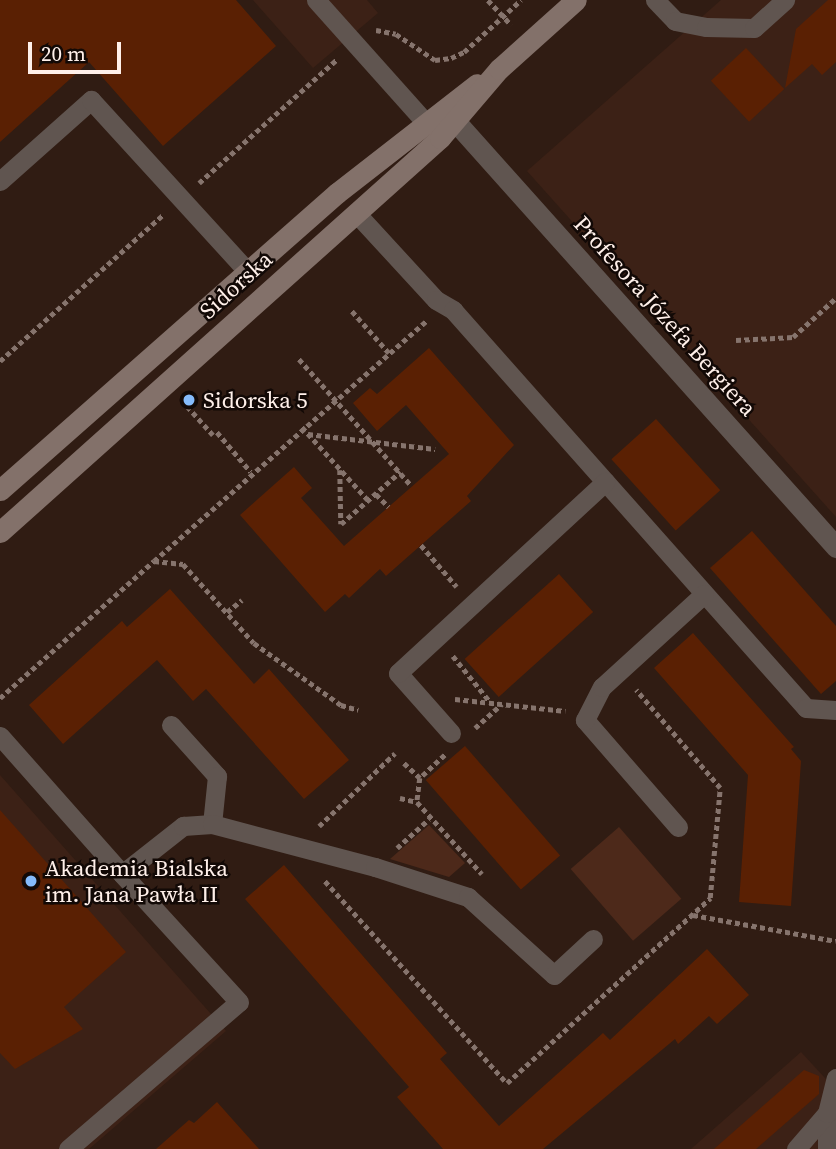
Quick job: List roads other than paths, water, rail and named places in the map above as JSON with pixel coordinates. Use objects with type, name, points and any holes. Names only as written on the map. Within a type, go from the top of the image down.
[{"type":"street","name":"Sidorska","points":[[0,491],[337,193],[424,121],[449,114],[576,0]]},
{"type":"street","name":"Sidorska","points":[[0,533],[440,138],[449,114]]},
{"type":"street","name":"Profesora Józefa Bergiera","points":[[449,114],[836,547]]},
{"type":"street","points":[[424,121],[440,138]]},
{"type":"street","points":[[337,193],[356,213]]},
{"type":"street","points":[[248,273],[267,293]]},
{"type":"lane","points":[[316,0],[424,121]]},
{"type":"lane","points":[[655,0],[675,21],[706,27],[754,28],[785,0]]},
{"type":"lane","points":[[0,181],[91,100],[248,273]]},
{"type":"lane","points":[[356,213],[436,300],[453,310],[806,708],[836,710]]},
{"type":"lane","points":[[451,742],[398,673],[605,482]]},
{"type":"lane","points":[[678,827],[585,720],[602,687],[704,594]]},
{"type":"lane","points":[[172,725],[217,776],[212,824]]},
{"type":"lane","points":[[0,736],[239,1002],[68,1149]]},
{"type":"lane","points":[[122,874],[183,826],[212,824],[375,867],[468,897],[554,975],[593,939]]},
{"type":"lane","points":[[827,1149],[827,1113],[836,1078]]},
{"type":"lane","points":[[796,1149],[827,1113]]},
{"type":"place","name":"Sidorska 5","points":[[189,400]]},
{"type":"place","name":"Akademia Bialska im. Jana Pawła II","points":[[31,881]]}]
